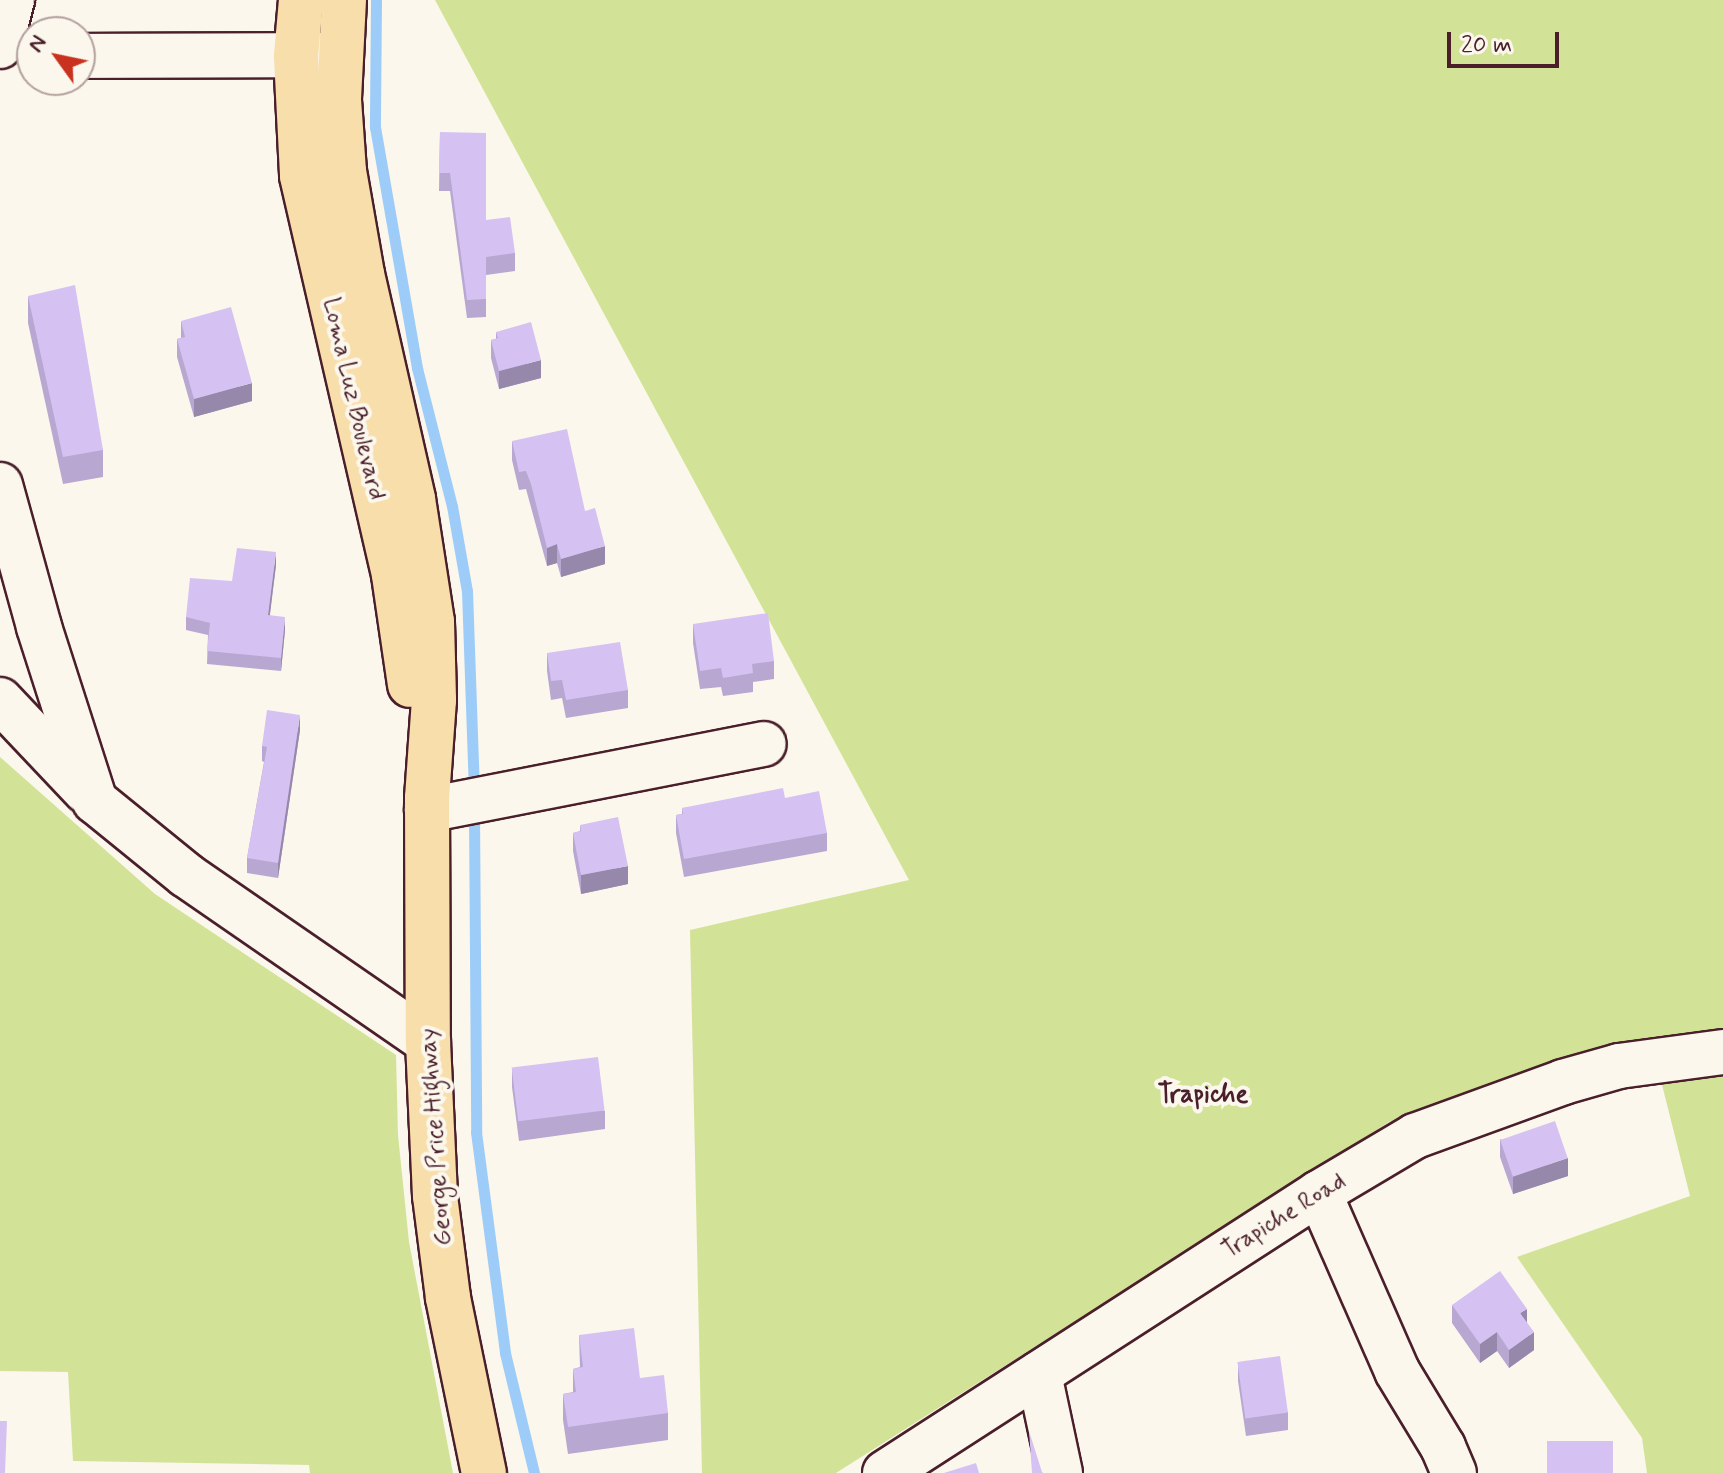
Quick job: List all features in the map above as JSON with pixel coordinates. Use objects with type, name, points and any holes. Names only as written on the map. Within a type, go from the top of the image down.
[{"type":"highway","name":"Loma Luz Boulevard","points":[[301,0],[296,56],[302,176],[394,575],[427,804]]},
{"type":"highway","points":[[344,0],[341,55],[344,171],[362,274],[413,499],[432,622],[434,700],[427,804]]},
{"type":"highway","name":"George Price Highway","points":[[427,804],[428,1042],[435,1196],[448,1298],[484,1473]]},
{"type":"street","points":[[0,46],[12,0]]},
{"type":"street","points":[[96,56],[341,55]]},
{"type":"street","points":[[0,485],[39,627],[95,801]]},
{"type":"street","points":[[0,700],[95,801],[186,875],[428,1042]]},
{"type":"street","points":[[427,804],[764,744]]},
{"type":"street","name":"Trapiche Road","points":[[885,1473],[1319,1193],[1415,1136],[1563,1082],[1619,1066],[1723,1052]]},
{"type":"street","points":[[1319,1193],[1397,1371],[1443,1447],[1454,1473]]},
{"type":"street","points":[[1039,1374],[1060,1473]]},
{"type":"green space","points":[[435,0],[1723,0],[1723,1473],[1647,1473],[1642,1438],[1517,1257],[1690,1196],[1652,1045],[1389,1122],[836,1473],[702,1473],[690,930],[909,880]]},
{"type":"green space","points":[[0,757],[155,894],[396,1055],[398,1135],[409,1242],[453,1473],[310,1473],[309,1465],[73,1461],[68,1372],[0,1371]]},
{"type":"building","points":[[440,132],[486,133],[486,220],[510,217],[515,253],[486,257],[486,299],[467,300],[450,173],[439,173]]},
{"type":"building","points":[[75,285],[103,450],[63,457],[28,296]]},
{"type":"building","points":[[231,307],[252,383],[194,399],[177,339],[185,337],[181,321]]},
{"type":"building","points":[[531,322],[541,360],[499,371],[491,340],[498,338],[496,332]]},
{"type":"building","points":[[567,429],[585,511],[595,508],[605,546],[561,559],[557,544],[547,548],[531,484],[526,471],[519,472],[512,441]]},
{"type":"building","points":[[237,548],[276,552],[268,615],[285,617],[281,658],[207,651],[210,623],[186,617],[190,578],[232,581]]},
{"type":"building","points":[[768,613],[774,661],[752,664],[753,673],[723,678],[721,668],[700,671],[693,624]]},
{"type":"building","points":[[620,642],[628,690],[566,700],[562,680],[551,681],[547,653]]},
{"type":"building","points":[[267,710],[300,715],[278,863],[247,858],[267,747],[262,746]]},
{"type":"building","points":[[783,788],[785,798],[819,791],[827,833],[684,859],[676,815],[683,814],[682,808]]},
{"type":"building","points":[[618,817],[628,866],[581,875],[573,833],[581,831],[580,825]]},
{"type":"building","points":[[598,1057],[605,1111],[518,1121],[512,1068]]},
{"type":"building","points":[[1555,1121],[1568,1158],[1513,1177],[1500,1140]]},
{"type":"building","points":[[1500,1271],[1527,1309],[1520,1313],[1534,1332],[1509,1350],[1497,1332],[1480,1344],[1452,1305]]},
{"type":"building","points":[[634,1328],[640,1378],[664,1375],[668,1413],[568,1427],[563,1394],[576,1392],[573,1369],[583,1367],[579,1335]]},
{"type":"building","points":[[1280,1356],[1288,1412],[1245,1418],[1237,1362]]},
{"type":"building","points":[[0,1421],[7,1421],[5,1473],[0,1473]]},
{"type":"building","points":[[1029,1431],[1042,1472],[1043,1473],[1032,1473]]},
{"type":"building","points":[[1547,1441],[1613,1441],[1613,1473],[1547,1473]]},
{"type":"building","points":[[976,1463],[979,1473],[944,1473]]},
{"type":"waterway","points":[[376,0],[375,127],[417,368],[452,506],[467,591],[474,790]]},
{"type":"waterway","points":[[474,811],[476,1132],[505,1353],[534,1473]]},
{"type":"district","name":"Trapiche","points":[[1203,1096]]}]
